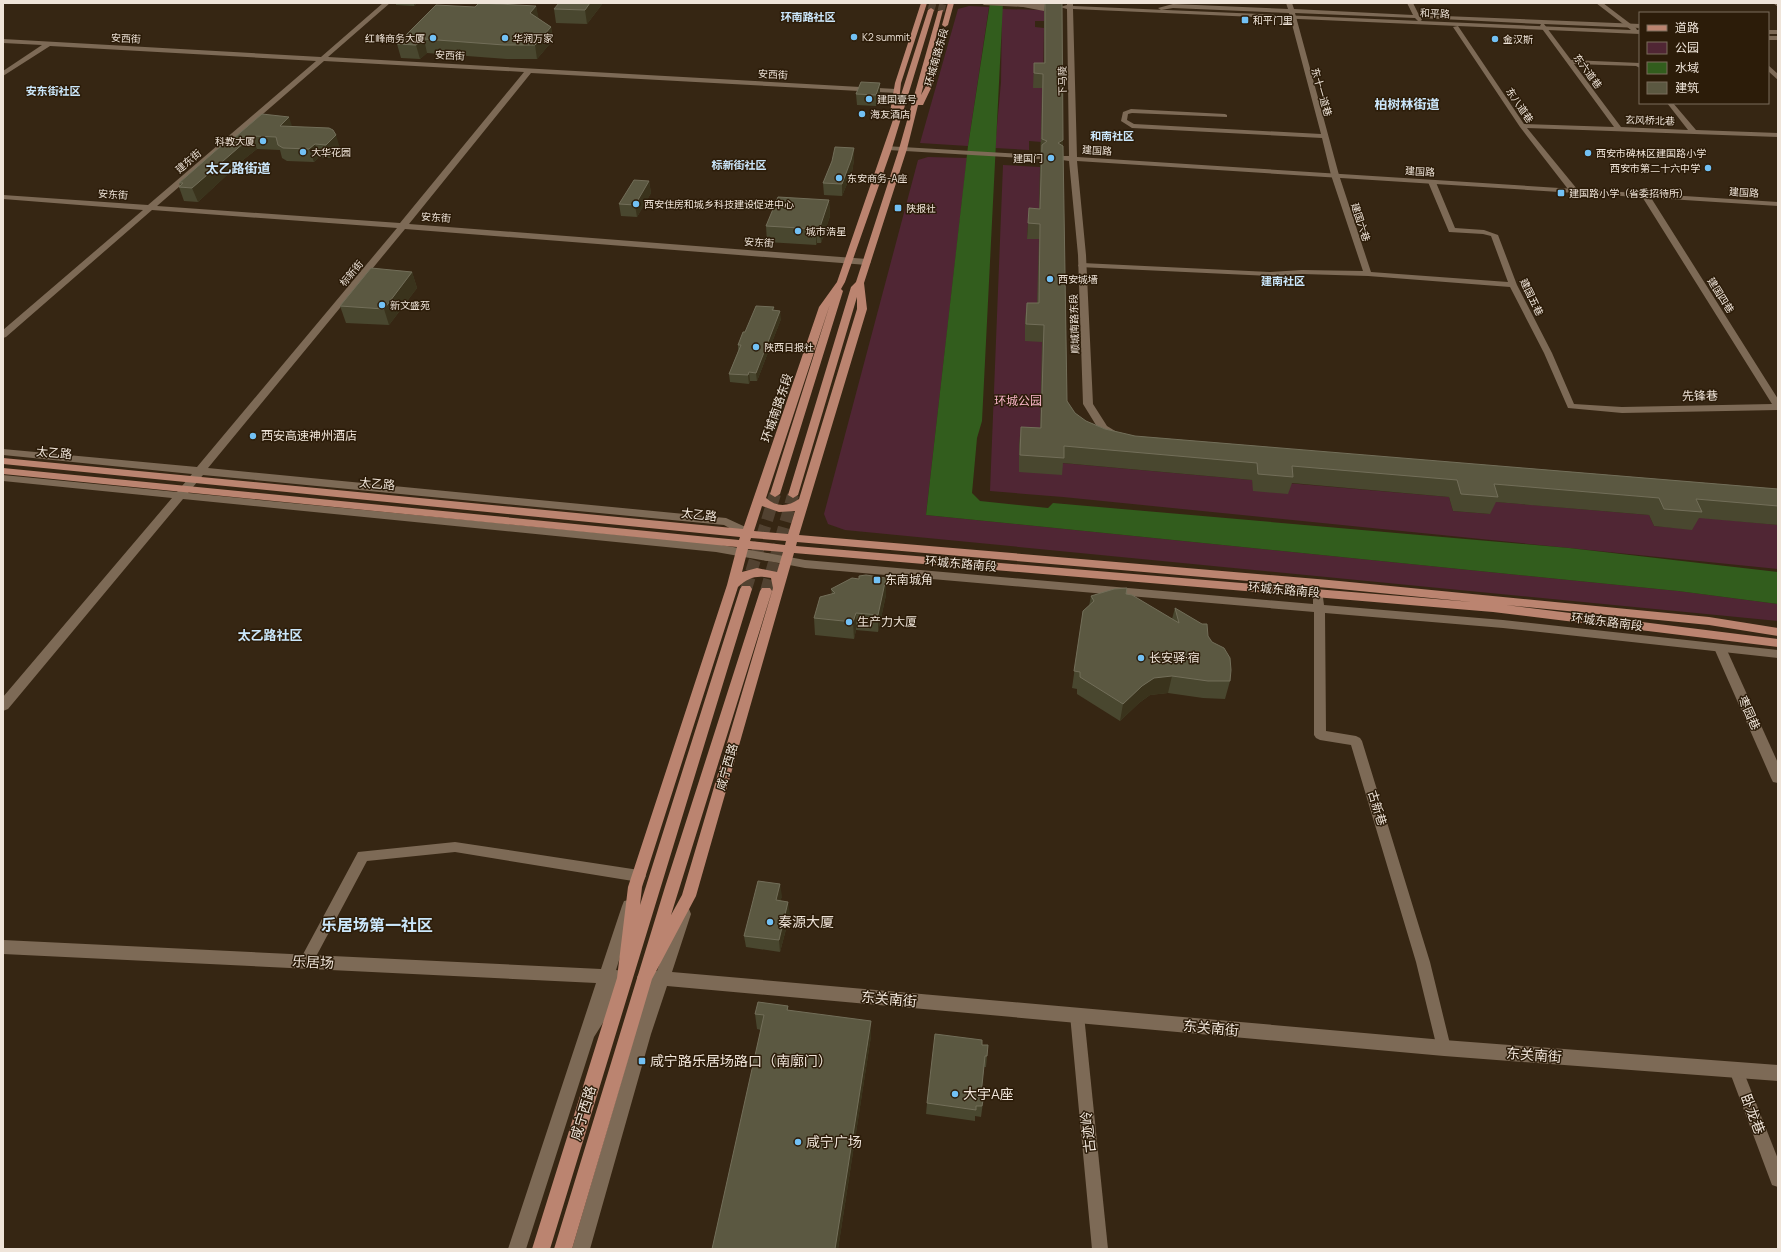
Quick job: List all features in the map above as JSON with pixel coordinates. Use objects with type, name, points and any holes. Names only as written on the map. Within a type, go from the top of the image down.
[{"type":"main road","name":"环城南路东段","points":[[893,131],[896,91],[924,3]]},
{"type":"main road","name":"环城南路东段","points":[[907,131],[928,86],[951,3]]},
{"type":"main road","name":"环城南路东段","points":[[775,494],[841,282],[888,148],[931,10]]},
{"type":"main road","name":"环城南路东段","points":[[789,549],[862,309],[860,283],[903,149],[941,10]]},
{"type":"main road","name":"环城南路东段","points":[[744,543],[824,307],[841,282]]},
{"type":"main road","name":"环城南路东段","points":[[793,496],[855,287],[860,283]]},
{"type":"main road","name":"太乙路","points":[[3,461],[789,549]]},
{"type":"main road","name":"太乙路","points":[[3,470],[191,483]]},
{"type":"main road","points":[[760,498],[768,506],[792,508],[803,501]]},
{"type":"main road","name":"咸宁西路","points":[[541,1249],[624,977],[654,888],[740,587],[744,543]]},
{"type":"main road","name":"咸宁西路","points":[[645,977],[690,896],[789,549]]},
{"type":"main road","name":"环城东路南段","points":[[789,549],[1493,608],[1719,642],[1778,644]]},
{"type":"main road","name":"环城东路南段","points":[[789,549],[1329,584],[1709,622],[1778,632]]},
{"type":"main road","points":[[740,587],[740,578],[754,572],[775,575],[778,580],[779,588]]},
{"type":"main road","name":"咸宁西路","points":[[624,977],[637,881],[740,587]]},
{"type":"main road","name":"咸宁西路","points":[[563,1249],[672,887],[766,591]]},
{"type":"main road","points":[[1709,622],[1778,628]]},
{"type":"main road","points":[[1719,642],[1778,653]]},
{"type":"street","name":"建东街","points":[[3,335],[387,3]]},
{"type":"street","points":[[984,3],[1017,4],[1044,8]]},
{"type":"street","name":"东十一道巷","points":[[1288,3],[1335,175]]},
{"type":"street","points":[[1410,3],[1418,18],[1637,30]]},
{"type":"street","points":[[1599,3],[1637,30]]},
{"type":"street","points":[[1060,9],[1070,6],[1291,15],[1456,27],[1637,30]]},
{"type":"street","name":"和平路","points":[[1070,6],[1161,8],[1173,6],[1291,15],[1544,28]]},
{"type":"street","name":"下马陵","points":[[1070,6],[1073,159]]},
{"type":"street","name":"和平路","points":[[1291,15],[1353,13],[1544,28]]},
{"type":"street","name":"东八道巷","points":[[1456,27],[1522,126],[1574,191]]},
{"type":"street","name":"东六道巷","points":[[1544,28],[1619,129]]},
{"type":"street","name":"安西街","points":[[3,42],[896,91]]},
{"type":"street","points":[[3,74],[48,44]]},
{"type":"street","points":[[1569,62],[1639,65]]},
{"type":"street","points":[[1769,68],[1778,78]]},
{"type":"street","name":"标新街","points":[[3,706],[191,483],[404,226],[529,70]]},
{"type":"street","points":[[1671,104],[1693,131]]},
{"type":"street","points":[[1225,116],[1131,111],[1125,113],[1124,121],[1132,126],[1324,136]]},
{"type":"street","name":"玄风桥北巷","points":[[1522,126],[1778,135]]},
{"type":"street","points":[[888,148],[1040,157]]},
{"type":"street","name":"建国路","points":[[1062,158],[1778,204]]},
{"type":"street","name":"顺城南路东段","points":[[1073,159],[1082,265],[1088,404],[1102,428],[1126,440]]},
{"type":"street","name":"建国六巷","points":[[1335,175],[1368,274]]},
{"type":"street","name":"建国五巷","points":[[1432,182],[1452,230],[1489,233],[1494,235],[1513,285],[1548,353],[1571,406],[1622,410]]},
{"type":"street","name":"建国四巷","points":[[1645,195],[1778,407]]},
{"type":"street","name":"安东街","points":[[3,197],[867,262]]},
{"type":"street","points":[[1082,265],[1270,274],[1302,272],[1368,274],[1513,285]]},
{"type":"street","name":"先锋巷","points":[[1622,410],[1778,407]]},
{"type":"street","points":[[3,452],[191,483],[716,548],[744,543],[767,557],[789,549],[804,564],[1719,642]]},
{"type":"street","points":[[3,478],[191,483]]},
{"type":"street","name":"古新巷","points":[[1318,593],[1320,735],[1356,741],[1423,962],[1444,1048]]},
{"type":"street","name":"枣园巷","points":[[1719,642],[1778,778]]},
{"type":"street","points":[[306,962],[362,856],[455,848],[637,881],[517,1249]]},
{"type":"street","points":[[581,1249],[644,1034],[690,896]]},
{"type":"street","name":"乐居场","points":[[3,947],[624,977]]},
{"type":"street","points":[[587,1034],[624,977]]},
{"type":"street","points":[[644,1034],[645,977]]},
{"type":"street","name":"东关南街","points":[[645,977],[1444,1048],[1778,1073]]},
{"type":"street","name":"古迹岭","points":[[1077,1015],[1100,1249]]},
{"type":"street","name":"卧龙巷","points":[[1736,1070],[1778,1179]]},
{"type":"green space","points":[[969,6],[989,7],[968,146],[920,143],[958,9]]},
{"type":"green space","points":[[1002,9],[1044,10],[1044,21],[1035,21],[1035,27],[1044,28],[1042,142],[1029,141],[1029,150],[995,148],[1001,82]]},
{"type":"green space","points":[[928,157],[967,158],[926,515],[1678,591],[1778,604],[1778,621],[845,530],[828,524],[824,514],[918,160]]},
{"type":"green space","name":"环城公园","points":[[1003,165],[1040,167],[1039,225],[1028,224],[1027,238],[1039,239],[1042,342],[1062,463],[1252,480],[1254,491],[1287,483],[1449,497],[1453,511],[1490,514],[1486,501],[1649,515],[1654,526],[1691,529],[1686,516],[1778,525],[1778,569],[1063,497],[990,491]]},
{"type":"water","points":[[990,3],[1003,3],[982,421],[977,438],[972,493],[980,501],[1048,508],[1053,503],[1569,548],[1778,572],[1778,604],[1678,591],[926,515],[968,146]]},
{"type":"building","points":[[479,3],[536,6],[530,13],[551,27],[535,45],[504,45],[424,39],[416,45],[397,44],[436,5],[475,7]]},
{"type":"building","points":[[559,3],[590,3],[585,10],[554,9]]},
{"type":"building","points":[[1045,3],[1062,3],[1063,140],[1058,143],[1063,146],[1067,401],[1075,413],[1086,421],[1105,429],[1135,436],[1778,489],[1778,506],[1696,499],[1702,512],[1664,509],[1659,498],[1494,484],[1498,497],[1461,494],[1457,480],[1292,466],[1293,477],[1258,474],[1257,463],[1064,446],[1064,458],[1020,455],[1021,427],[1041,428],[1044,325],[1026,324],[1027,303],[1039,303],[1040,224],[1028,223],[1029,208],[1040,209],[1042,145],[1047,141],[1042,139],[1043,74],[1034,73],[1034,63],[1045,63]]},
{"type":"building","points":[[861,82],[880,83],[876,95],[856,94]]},
{"type":"building","points":[[262,114],[289,117],[280,126],[329,128],[333,130],[336,135],[326,145],[315,144],[309,149],[283,148],[278,145],[276,137],[252,136],[192,188],[179,187],[183,183],[179,183],[230,138],[234,138]]},
{"type":"building","points":[[835,147],[854,148],[851,160],[842,184],[823,183],[832,161]]},
{"type":"building","points":[[634,180],[649,181],[635,205],[619,204]]},
{"type":"building","points":[[778,197],[829,200],[820,227],[816,227],[816,229],[766,226]]},
{"type":"building","points":[[371,268],[412,272],[384,309],[340,306]]},
{"type":"building","name":"陕西日报社","points":[[756,306],[774,307],[772,310],[780,311],[756,373],[749,372],[748,375],[729,374],[741,345],[738,345],[743,332],[745,332]]},
{"type":"building","points":[[866,575],[886,578],[878,615],[856,613],[853,622],[814,618],[820,597],[835,593],[831,589],[852,578],[859,579],[859,576]]},
{"type":"building","name":"长安驿·宿","points":[[1127,588],[1126,594],[1132,595],[1179,623],[1175,608],[1202,624],[1207,624],[1208,636],[1212,642],[1224,648],[1230,658],[1230,681],[1208,681],[1172,676],[1154,678],[1142,686],[1123,704],[1080,677],[1080,672],[1074,671],[1083,611],[1094,601],[1091,596],[1114,589]]},
{"type":"building","name":"秦源大厦","points":[[758,881],[780,884],[776,900],[788,902],[779,940],[744,936]]},
{"type":"building","name":"咸宁广场","points":[[758,1002],[788,1006],[787,1010],[871,1021],[835,1249],[712,1249],[764,1015],[755,1014]]},
{"type":"building","name":"大宇A座","points":[[935,1034],[982,1040],[982,1045],[988,1045],[987,1056],[985,1056],[981,1095],[984,1095],[982,1106],[976,1106],[976,1110],[927,1103]]},
{"type":"tunnel","points":[[931,10],[933,3]]},
{"type":"tunnel","points":[[941,11],[943,3]]},
{"type":"tunnel","points":[[746,589],[775,494]]},
{"type":"tunnel","points":[[766,591],[793,495]]},
{"type":"place","name":"和平门里","points":[[1245,20]]},
{"type":"place","name":"K2 summit","points":[[854,37]]},
{"type":"place","name":"红峰商务大厦","points":[[433,38]]},
{"type":"place","name":"华润万家","points":[[505,38]]},
{"type":"place","name":"金汉斯","points":[[1495,39]]},
{"type":"place","name":"建国壹号","points":[[869,99]]},
{"type":"place","name":"海友酒店","points":[[862,114]]},
{"type":"place","name":"科教大厦","points":[[263,141]]},
{"type":"place","name":"大华花园","points":[[303,152]]},
{"type":"place","name":"西安市碑林区建国路小学","points":[[1588,153]]},
{"type":"place","name":"建国门","points":[[1051,158]]},
{"type":"place","name":"西安市第二十六中学","points":[[1708,168]]},
{"type":"place","name":"东安商务-A座","points":[[839,178]]},
{"type":"place","name":"建国路小学（省委招待所）","points":[[1561,193]]},
{"type":"place","name":"西安住房和城乡科技建设促进中心","points":[[636,204]]},
{"type":"place","name":"陕报社","points":[[898,208]]},
{"type":"place","name":"城市浩星","points":[[798,231]]},
{"type":"place","name":"西安城墙","points":[[1050,279]]},
{"type":"place","name":"新文盛苑","points":[[382,305]]},
{"type":"place","name":"陕西日报社","points":[[756,347]]},
{"type":"place","name":"西安高速神州酒店","points":[[253,436]]},
{"type":"place","name":"东南城角","points":[[877,580]]},
{"type":"place","name":"生产力大厦","points":[[849,622]]},
{"type":"place","name":"长安驿·宿","points":[[1141,658]]},
{"type":"place","name":"秦源大厦","points":[[770,922]]},
{"type":"place","name":"咸宁路乐居场路口（南廓门）","points":[[642,1061]]},
{"type":"place","name":"大宇A座","points":[[955,1094]]},
{"type":"place","name":"咸宁广场","points":[[798,1142]]},
{"type":"district","name":"环南路社区","points":[[808,17]]},
{"type":"district","name":"安东街社区","points":[[53,91]]},
{"type":"district","name":"柏树林街道","points":[[1407,104]]},
{"type":"district","name":"和南社区","points":[[1112,136]]},
{"type":"district","name":"标新街社区","points":[[739,165]]},
{"type":"district","name":"太乙路街道","points":[[238,168]]},
{"type":"district","name":"建南社区","points":[[1283,281]]},
{"type":"district","name":"太乙路社区","points":[[270,635]]},
{"type":"district","name":"乐居场第一社区","points":[[377,925]]}]
